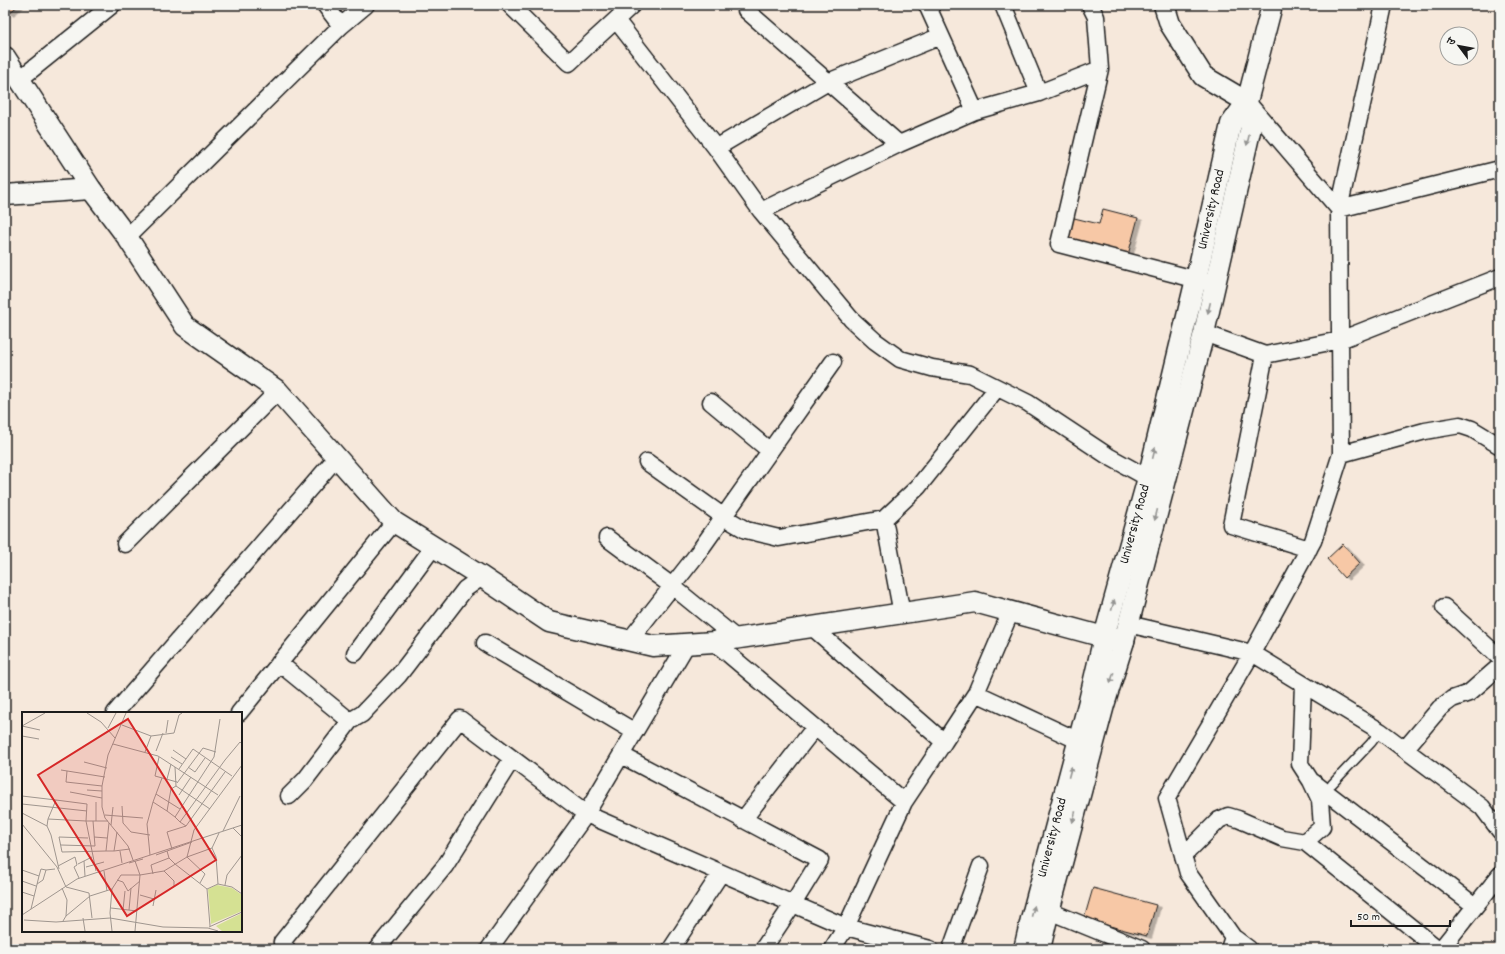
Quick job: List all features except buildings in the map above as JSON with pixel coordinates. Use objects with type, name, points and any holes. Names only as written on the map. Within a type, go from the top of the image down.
[{"type":"street","points":[[20,79],[112,5]]},
{"type":"street","points":[[325,5],[341,26]]},
{"type":"street","points":[[127,237],[341,26],[366,5]]},
{"type":"street","points":[[510,5],[569,62],[632,5]]},
{"type":"street","points":[[746,5],[746,10],[899,144]]},
{"type":"street","points":[[927,5],[975,111]]},
{"type":"street","points":[[1003,5],[1039,93]]},
{"type":"street","points":[[1090,5],[1096,17],[1100,69],[1059,244],[1215,284]]},
{"type":"street","points":[[1164,5],[1170,24],[1203,76],[1247,102],[1339,209]]},
{"type":"street","name":"University Road","points":[[1040,949],[1104,705],[1126,632],[1196,279],[1231,124],[1247,102],[1272,5]]},
{"type":"street","points":[[1249,949],[1231,943],[1188,873],[1166,798],[1252,653],[1309,549],[1313,541],[1341,454],[1339,209],[1384,5]]},
{"type":"street","points":[[616,20],[716,148],[760,211],[851,319],[881,346],[900,359],[932,368],[970,374],[1028,403],[1108,456],[1156,481]]},
{"type":"street","points":[[716,148],[828,82],[941,36]]},
{"type":"street","points":[[5,57],[91,189],[127,237],[185,326],[278,391],[394,522],[434,546],[549,622],[653,646],[737,639],[975,602],[1104,637],[1126,632],[1252,653],[1380,731],[1482,807],[1500,831]]},
{"type":"street","points":[[760,211],[899,144],[975,111],[1039,93],[1100,69]]},
{"type":"street","name":"University Road","points":[[1024,949],[1104,637],[1204,333],[1251,127],[1247,102]]},
{"type":"street","points":[[1339,209],[1500,169]]},
{"type":"street","points":[[5,195],[91,189]]},
{"type":"street","points":[[1204,333],[1265,355],[1340,340],[1500,276]]},
{"type":"street","points":[[1265,355],[1231,524],[1309,549]]},
{"type":"street","points":[[629,641],[695,557],[833,362]]},
{"type":"street","points":[[647,462],[724,517],[746,530],[779,538],[884,519],[918,487],[997,388]]},
{"type":"street","points":[[125,544],[278,391]]},
{"type":"street","points":[[711,402],[770,451]]},
{"type":"street","points":[[1341,454],[1425,431],[1460,425],[1472,429],[1500,446]]},
{"type":"street","points":[[116,712],[337,457]]},
{"type":"street","points":[[884,519],[902,614]]},
{"type":"street","points":[[240,712],[394,522]]},
{"type":"street","points":[[608,538],[672,586],[737,639]]},
{"type":"street","points":[[355,653],[434,546]]},
{"type":"street","points":[[289,796],[305,780],[350,721],[362,714],[399,674],[465,589],[482,577]]},
{"type":"street","points":[[1444,606],[1500,658]]},
{"type":"street","points":[[832,949],[846,927],[904,802],[976,693],[1011,611]]},
{"type":"street","points":[[812,627],[944,742]]},
{"type":"street","points":[[714,642],[904,802]]},
{"type":"street","points":[[485,643],[635,732]]},
{"type":"street","points":[[489,949],[586,814],[687,644]]},
{"type":"street","points":[[279,663],[350,721]]},
{"type":"street","points":[[1405,749],[1440,708],[1452,699],[1469,693],[1500,666]]},
{"type":"street","points":[[1303,684],[1300,764],[1311,781],[1320,800],[1322,827],[1305,842]]},
{"type":"street","points":[[976,693],[1078,741]]},
{"type":"street","points":[[281,947],[460,719],[586,814],[888,944],[930,949]]},
{"type":"street","points":[[743,820],[815,727]]},
{"type":"street","points":[[621,755],[820,860],[763,949]]},
{"type":"street","points":[[377,949],[445,866],[512,758]]},
{"type":"street","points":[[1311,781],[1475,906]]},
{"type":"street","points":[[1183,856],[1219,820],[1228,816],[1282,838],[1305,842],[1438,949]]},
{"type":"street","points":[[951,949],[981,866]]},
{"type":"street","points":[[670,949],[721,873]]},
{"type":"street","points":[[1441,949],[1500,876]]},
{"type":"street","points":[[1049,910],[1142,949]]},
{"type":"lane","points":[[1332,784],[1371,743],[1380,731]]}]
